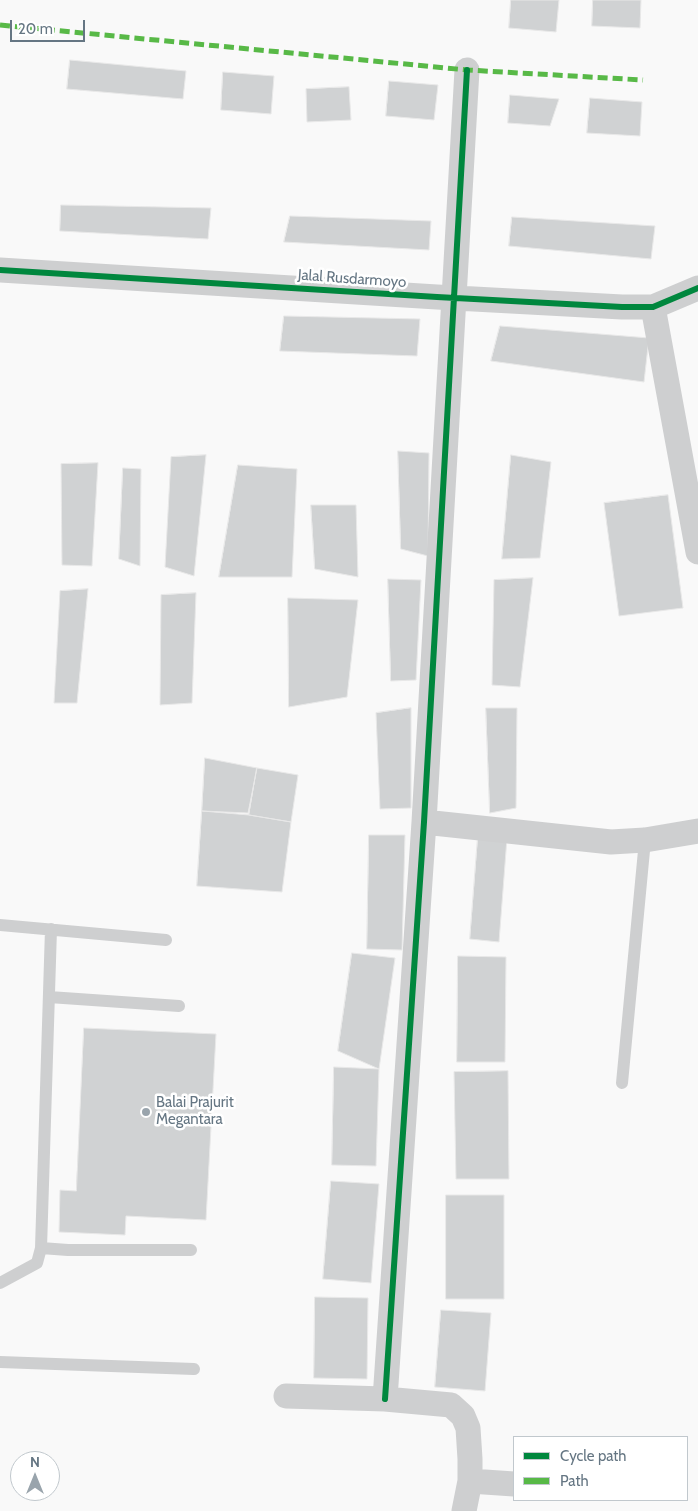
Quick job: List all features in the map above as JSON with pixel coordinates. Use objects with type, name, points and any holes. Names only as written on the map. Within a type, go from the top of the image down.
[{"type":"street","points":[[385,1399],[424,822],[467,70]]},
{"type":"street","name":"Jalal Rusdarmoyo","points":[[0,270],[653,307],[698,288]]},
{"type":"street","points":[[653,307],[689,458],[698,552]]},
{"type":"street","points":[[424,822],[611,842],[645,840],[698,832]]},
{"type":"street","points":[[286,1396],[385,1399],[451,1405],[463,1416],[468,1428],[470,1481],[464,1511]]},
{"type":"street","points":[[470,1481],[513,1484]]},
{"type":"lane","points":[[622,1083],[645,840]]},
{"type":"lane","points":[[0,925],[166,940]]},
{"type":"lane","points":[[0,1283],[36,1263],[41,1248],[51,930]]},
{"type":"lane","points":[[49,997],[179,1006]]},
{"type":"lane","points":[[41,1248],[68,1250],[191,1250]]},
{"type":"lane","points":[[0,1366],[0,1362],[194,1369]]},
{"type":"building","points":[[511,0],[559,0],[556,32],[509,28]]},
{"type":"building","points":[[593,0],[641,0],[640,28],[592,26]]},
{"type":"building","points":[[70,60],[186,71],[183,99],[67,89]]},
{"type":"building","points":[[223,72],[274,76],[271,114],[221,110]]},
{"type":"building","points":[[389,81],[438,85],[434,120],[386,116]]},
{"type":"building","points":[[349,87],[351,120],[307,122],[306,89]]},
{"type":"building","points":[[510,95],[559,99],[550,126],[508,123]]},
{"type":"building","points":[[590,98],[642,102],[640,136],[587,133]]},
{"type":"building","points":[[61,205],[211,208],[208,239],[60,231]]},
{"type":"building","points":[[290,216],[431,221],[429,250],[284,242]]},
{"type":"building","points":[[512,217],[655,226],[651,259],[509,246]]},
{"type":"building","points":[[284,316],[420,319],[417,356],[280,351]]},
{"type":"building","points":[[500,326],[649,338],[644,382],[491,361]]},
{"type":"building","points":[[398,451],[429,453],[428,556],[401,549]]},
{"type":"building","points":[[206,455],[194,576],[165,567],[171,457]]},
{"type":"building","points":[[511,455],[551,462],[540,558],[502,559]]},
{"type":"building","points":[[98,463],[92,566],[62,565],[61,464]]},
{"type":"building","points":[[238,465],[297,469],[292,577],[219,577]]},
{"type":"building","points":[[123,468],[141,469],[140,566],[119,559]]},
{"type":"building","points":[[668,495],[683,608],[619,616],[604,503]]},
{"type":"building","points":[[311,505],[356,505],[358,577],[315,569]]},
{"type":"building","points":[[533,578],[520,687],[492,685],[494,580]]},
{"type":"building","points":[[388,579],[421,580],[416,680],[391,681]]},
{"type":"building","points":[[88,589],[77,703],[54,703],[60,591]]},
{"type":"building","points":[[196,593],[192,703],[160,705],[161,595]]},
{"type":"building","points":[[288,598],[358,600],[347,697],[289,707]]},
{"type":"building","points":[[411,708],[411,808],[380,809],[376,713]]},
{"type":"building","points":[[486,708],[517,708],[516,808],[490,813]]},
{"type":"building","points":[[205,758],[257,768],[248,813],[202,811]]},
{"type":"building","points":[[257,768],[298,775],[291,822],[249,815]]},
{"type":"building","points":[[202,811],[249,815],[291,822],[282,892],[197,886]]},
{"type":"building","points":[[369,835],[405,835],[402,950],[367,949]]},
{"type":"building","points":[[478,836],[507,838],[499,942],[470,939]]},
{"type":"building","points":[[352,953],[395,958],[379,1069],[338,1051]]},
{"type":"building","points":[[458,956],[506,957],[505,1062],[457,1062]]},
{"type":"building","name":"Balai Prajurit Megantara","points":[[84,1028],[216,1034],[206,1220],[126,1216],[125,1235],[59,1232],[60,1190],[76,1191]]},
{"type":"building","points":[[334,1067],[379,1069],[376,1166],[332,1165]]},
{"type":"building","points":[[508,1071],[509,1179],[456,1179],[454,1072]]},
{"type":"building","points":[[331,1181],[379,1184],[371,1283],[323,1279]]},
{"type":"building","points":[[446,1195],[504,1195],[504,1299],[446,1299]]},
{"type":"building","points":[[315,1297],[368,1298],[367,1379],[314,1378]]},
{"type":"building","points":[[441,1310],[491,1313],[485,1391],[435,1387]]},
{"type":"marked path","points":[[0,25],[467,70],[643,80]]},
{"type":"cycle path","points":[[385,1399],[424,822],[467,70]]},
{"type":"cycle path","points":[[0,270],[622,307],[653,307],[698,288]]},
{"type":"place","name":"Balai Prajurit Megantara","points":[[146,1112]]}]
